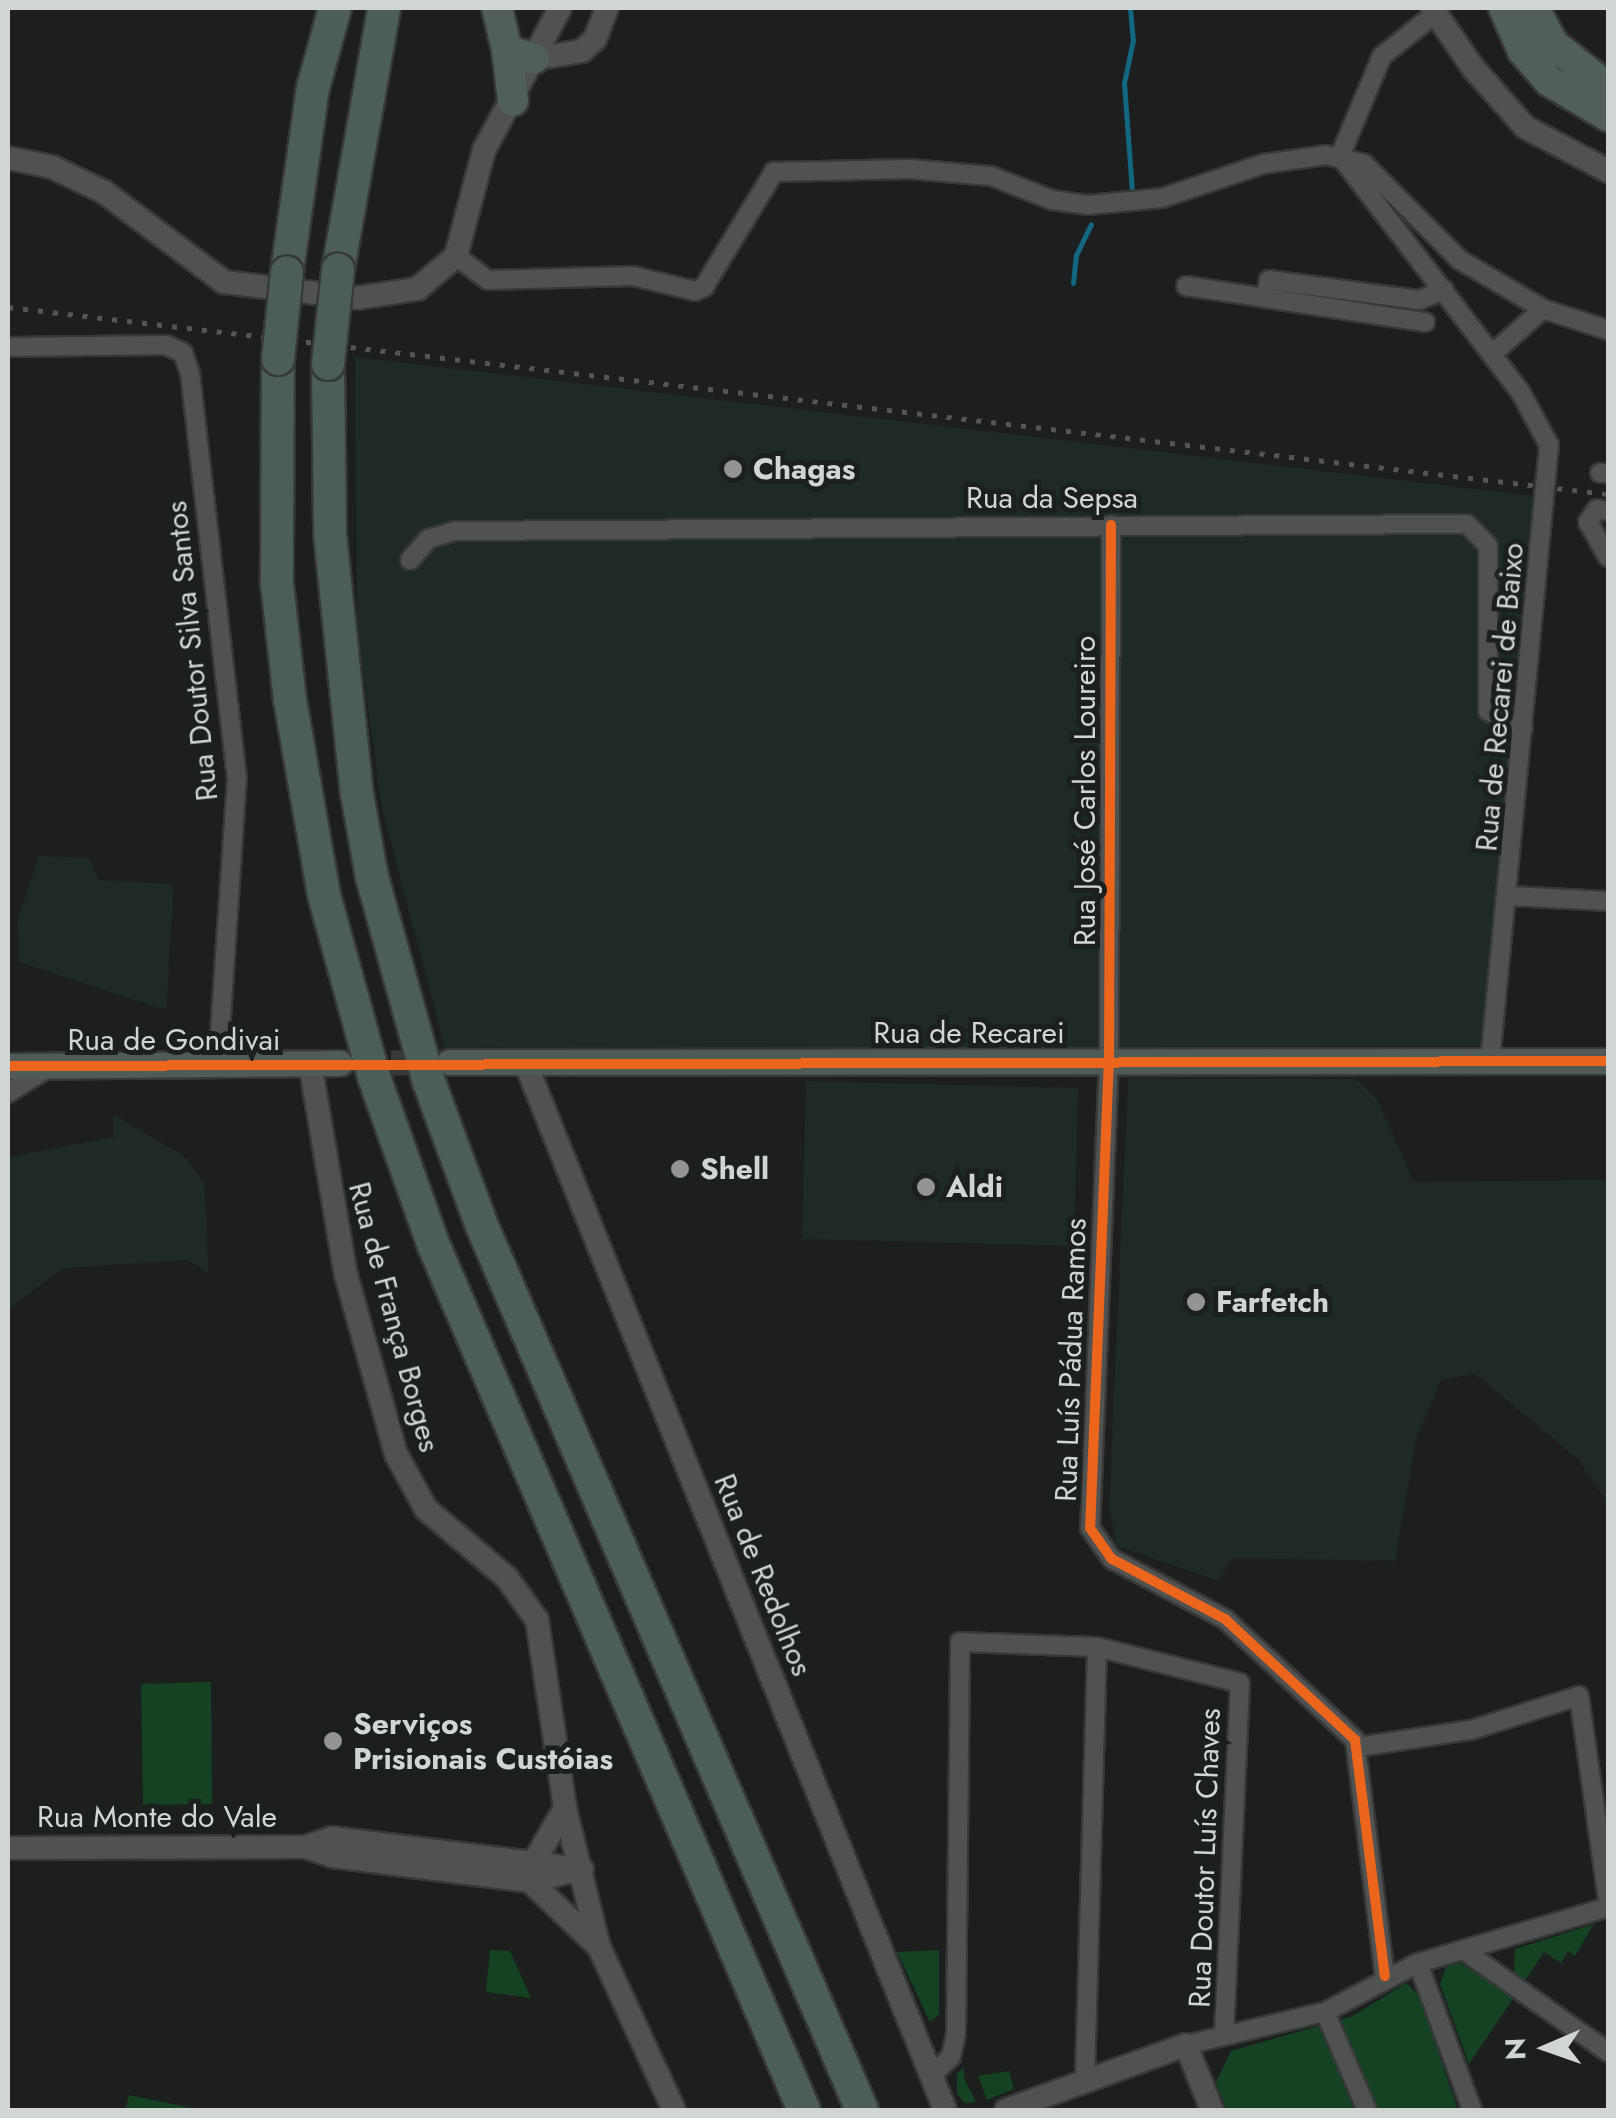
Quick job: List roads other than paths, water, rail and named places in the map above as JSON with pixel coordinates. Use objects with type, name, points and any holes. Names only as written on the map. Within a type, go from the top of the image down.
[{"type":"highway","points":[[335,8],[314,88],[286,272],[278,360],[277,583],[290,700],[324,894],[374,1077],[434,1246],[802,2107]]},
{"type":"highway","points":[[384,8],[338,270],[328,364],[330,534],[357,794],[372,877],[429,1082],[482,1226],[862,2110]]},
{"type":"highway","points":[[497,8],[520,55],[512,102]]},
{"type":"highway","points":[[1504,8],[1523,51],[1549,81],[1608,116]]},
{"type":"highway","points":[[1534,8],[1553,44],[1608,88]]},
{"type":"highway","points":[[849,2080],[872,2110]]},
{"type":"main road","name":"Rua de Recarei","points":[[449,1062],[1608,1060]]},
{"type":"main road","name":"Rua de Gondivai","points":[[8,1066],[340,1063]]},
{"type":"street","points":[[520,55],[560,8]]},
{"type":"street","points":[[8,158],[52,167],[104,192],[208,274],[242,287],[386,297],[417,289],[456,256],[484,150],[512,102],[532,79],[595,39],[607,8]]},
{"type":"street","points":[[1340,156],[1382,56],[1434,10],[1474,69],[1525,127],[1608,172]]},
{"type":"street","points":[[520,55],[566,58]]},
{"type":"street","points":[[456,256],[488,280],[632,276],[695,290],[704,286],[774,172],[909,169],[991,176],[1052,200],[1088,204],[1142,202],[1263,164],[1340,156],[1364,164],[1460,260],[1543,309],[1608,330]]},
{"type":"street","name":"Rua de Recarei de Baixo","points":[[1340,156],[1492,354],[1544,432],[1550,459],[1490,1061]]},
{"type":"street","points":[[1266,298],[1269,280],[1419,300],[1444,290]]},
{"type":"street","points":[[1186,286],[1424,322]]},
{"type":"street","points":[[1359,312],[1362,292]]},
{"type":"street","points":[[1492,354],[1543,309]]},
{"type":"street","name":"Rua Doutor Silva Santos","points":[[8,348],[166,345],[183,353],[237,777],[218,1065]]},
{"type":"street","points":[[1608,511],[1597,510],[1588,522],[1590,536],[1608,558]]},
{"type":"street","name":"Rua da Sepsa","points":[[410,560],[428,539],[455,531],[1467,524],[1488,546],[1488,710],[1523,728]]},
{"type":"street","name":"Rua José Carlos Loureiro","points":[[1109,1058],[1111,525]]},
{"type":"street","points":[[1509,896],[1608,901]]},
{"type":"street","name":"Rua Luís Pádua Ramos","points":[[1109,1058],[1090,1528],[1112,1559],[1202,1604],[1246,1637],[1358,1747]]},
{"type":"street","name":"Rua de Redolhos","points":[[526,1062],[944,2110]]},
{"type":"street","name":"Rua de França Borges","points":[[310,1063],[346,1275],[396,1454],[426,1509],[507,1578],[538,1620],[565,1808],[599,1947],[674,2110]]},
{"type":"street","points":[[8,1094],[51,1066]]},
{"type":"street","points":[[931,2076],[951,2057],[956,2034],[960,1642],[1097,1647],[1085,2077]]},
{"type":"street","name":"Rua Doutor Luís Chaves","points":[[1097,1647],[1240,1682],[1224,2035]]},
{"type":"street","points":[[1006,2110],[1085,2077],[1186,2045],[1325,2012],[1385,1976],[1418,1963],[1608,1904],[1600,1767],[1584,1704],[1572,1695],[1493,1725],[1358,1747],[1385,1976]]},
{"type":"street","points":[[565,1808],[532,1871],[599,1947]]},
{"type":"street","name":"Rua Monte do Vale","points":[[8,1848],[306,1846],[332,1838],[402,1855],[532,1871],[582,1868]]},
{"type":"street","points":[[1463,1950],[1608,2052]]},
{"type":"street","points":[[1418,1963],[1472,2110],[1482,2110]]},
{"type":"street","points":[[1325,2012],[1367,2110]]},
{"type":"street","points":[[1186,2045],[1212,2110]]},
{"type":"waterway","points":[[1130,8],[1133,40],[1124,83],[1132,191]]},
{"type":"waterway","points":[[1073,283],[1076,255],[1091,224]]},
{"type":"tunnel","points":[[354,1063],[439,1062]]},
{"type":"railway","points":[[8,307],[1608,494]]},
{"type":"place","name":"Chagas","points":[[733,469]]},
{"type":"place","name":"Shell","points":[[680,1169]]},
{"type":"place","name":"Aldi","points":[[926,1187]]},
{"type":"place","name":"Farfetch","points":[[1196,1302]]},
{"type":"place","name":"Serviços Prisionais Custóias","points":[[333,1741]]}]
